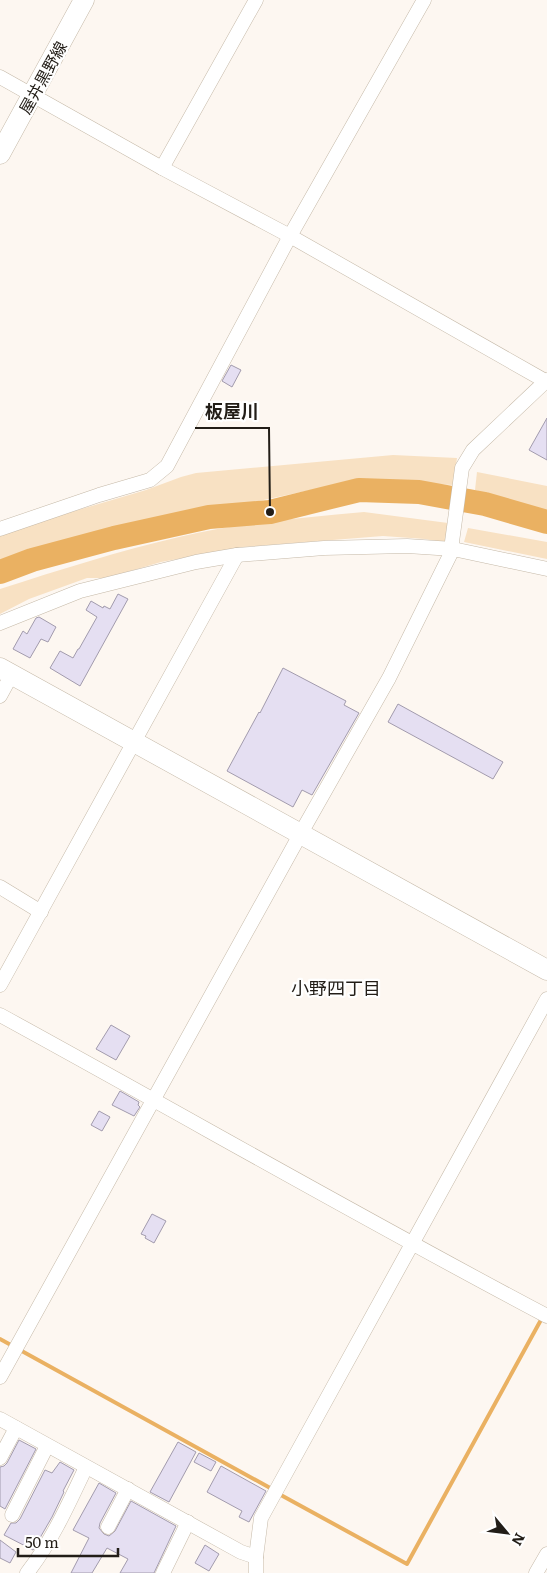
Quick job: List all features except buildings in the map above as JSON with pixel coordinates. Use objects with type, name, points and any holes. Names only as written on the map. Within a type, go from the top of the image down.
[{"type":"street","name":"屋井黒野線","points":[[0,154],[84,0]]},
{"type":"street","points":[[162,168],[256,0]]},
{"type":"street","points":[[0,529],[99,495],[150,480],[166,466],[290,236],[424,0]]},
{"type":"street","points":[[0,77],[162,168],[290,236],[547,381],[473,450],[462,468],[453,546],[390,678],[301,833],[0,1377]]},
{"type":"street","points":[[0,623],[80,592],[196,562],[237,556],[324,548],[453,546],[547,569]]},
{"type":"street","points":[[0,984],[237,556]]},
{"type":"street","points":[[0,696],[6,671],[547,970]]},
{"type":"street","points":[[0,887],[41,912]]},
{"type":"street","points":[[258,1569],[261,1518],[547,999]]},
{"type":"street","points":[[0,1015],[412,1244],[547,1316]]},
{"type":"street","points":[[0,1419],[241,1552],[258,1569]]},
{"type":"street","points":[[0,1458],[16,1428]]},
{"type":"street","points":[[12,1515],[47,1446]]},
{"type":"street","points":[[27,1573],[38,1560],[63,1516],[86,1467]]},
{"type":"street","points":[[108,1527],[128,1489]]},
{"type":"street","points":[[163,1573],[188,1522]]},
{"type":"street","points":[[536,1573],[547,1554]]},
{"type":"shaded area","points":[[393,455],[457,458],[453,485],[373,481],[325,487],[235,506],[171,516],[0,561],[0,533],[146,490],[181,477],[196,473]]},
{"type":"shaded area","points":[[477,472],[547,486],[547,512],[475,490]]},
{"type":"shaded area","points":[[364,512],[448,523],[446,543],[425,539],[383,536],[243,547],[161,562],[107,578],[87,578],[29,599],[0,614],[0,589],[157,542],[202,532],[271,521]]},
{"type":"shaded area","points":[[468,528],[547,542],[547,559],[464,542]]},
{"type":"waterway","points":[[0,572],[32,560],[114,538],[209,517],[270,512],[359,490],[419,492],[485,504],[547,522]]},
{"type":"waterway","points":[[279,1494],[407,1564],[542,1318]]},
{"type":"waterway","points":[[0,1339],[272,1489]]},
{"type":"place","name":"板屋川","points":[[270,512]]},
{"type":"district","name":"小野四丁目","points":[[336,987]]}]
